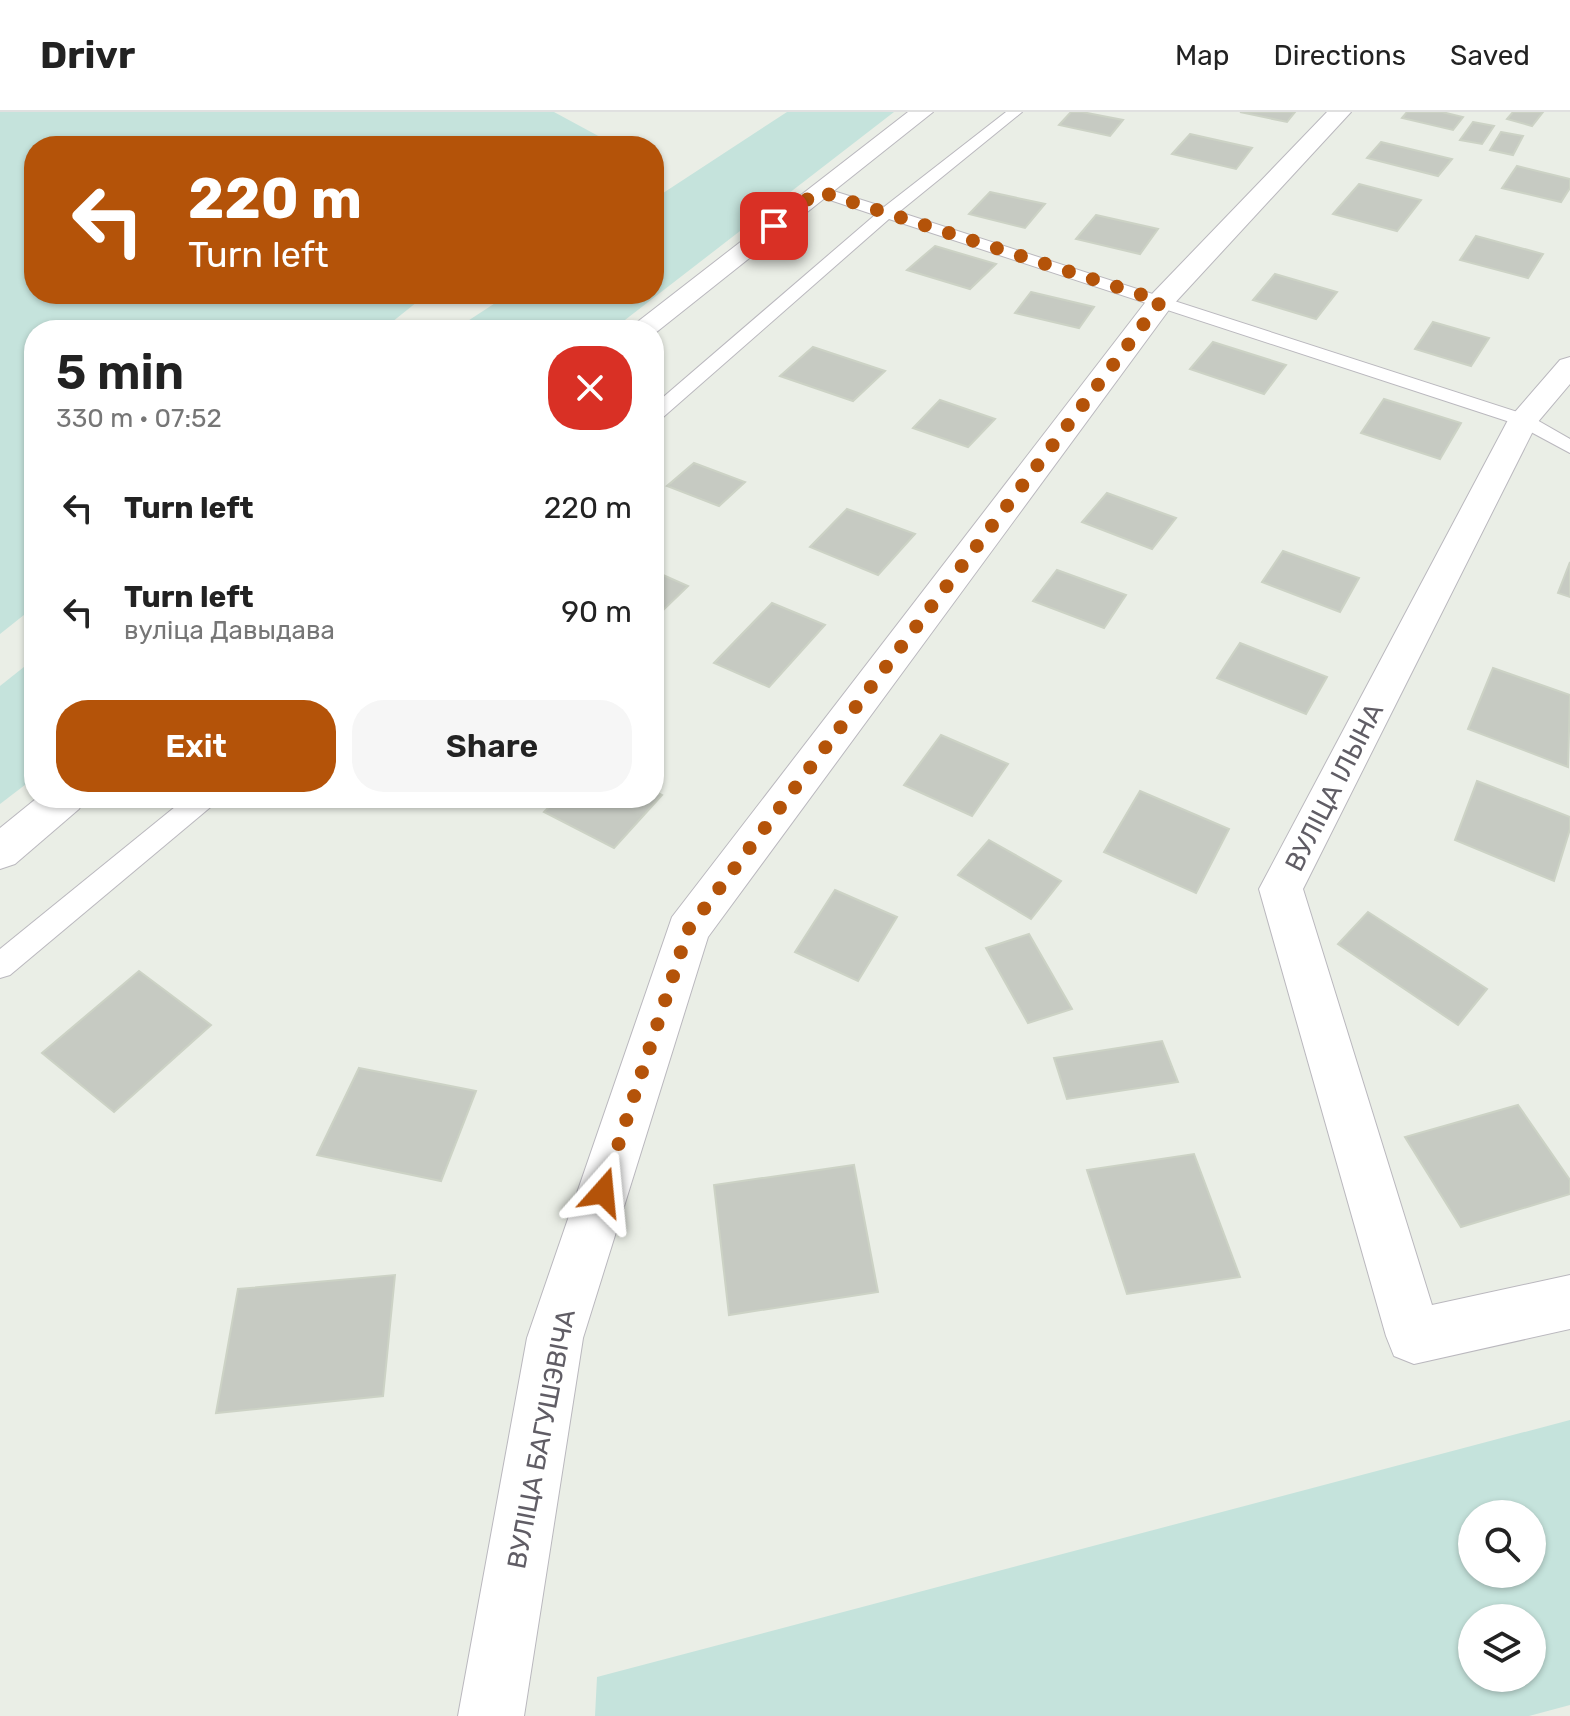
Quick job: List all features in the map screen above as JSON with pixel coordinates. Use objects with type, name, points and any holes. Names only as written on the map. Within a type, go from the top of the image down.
[{"type":"street","points":[[654,320],[922,112]]},
{"type":"street","name":"ВУЛІЦА БАГУШЭВІЧА","points":[[491,1716],[555,1338],[688,930],[1161,301],[1340,112]]},
{"type":"street","name":"ВУЛІЦА ІЛЬІНА","points":[[1570,366],[1523,420],[1281,889],[1414,1336],[1570,1302]]},
{"type":"street","points":[[0,852],[53,808]]},
{"type":"lane","points":[[664,406],[886,214],[1015,112]]},
{"type":"lane","points":[[818,191],[1523,420],[1570,447]]},
{"type":"lane","points":[[0,966],[192,808]]},
{"type":"shaded area","points":[[0,112],[554,112],[598,136],[24,136],[24,304],[414,304],[394,320],[24,320],[24,615],[0,634]]},
{"type":"shaded area","points":[[787,112],[894,112],[664,290],[664,192]]},
{"type":"shaded area","points":[[494,304],[646,304],[625,320],[469,320]]},
{"type":"shaded area","points":[[24,667],[24,786],[0,804],[0,686]]},
{"type":"shaded area","points":[[1570,1420],[1570,1705],[1529,1716],[595,1716],[597,1677]]},
{"type":"building","points":[[1071,112],[1123,120],[1110,136],[1059,125]]},
{"type":"building","points":[[1240,112],[1295,112],[1287,122]]},
{"type":"building","points":[[1407,112],[1442,112],[1463,117],[1453,130],[1402,118]]},
{"type":"building","points":[[1513,112],[1543,112],[1532,126],[1507,119]]},
{"type":"building","points":[[1473,122],[1494,126],[1482,144],[1460,140]]},
{"type":"building","points":[[1501,132],[1523,136],[1513,155],[1490,150]]},
{"type":"building","points":[[1190,134],[1252,148],[1236,169],[1172,154]]},
{"type":"building","points":[[1381,142],[1452,159],[1438,176],[1367,158]]},
{"type":"building","points":[[1517,166],[1570,179],[1570,188],[1561,202],[1502,188]]},
{"type":"building","points":[[1359,184],[1421,200],[1397,231],[1333,214]]},
{"type":"building","points":[[990,192],[1045,204],[1025,228],[969,214]]},
{"type":"building","points":[[1096,215],[1158,229],[1140,254],[1076,239]]},
{"type":"building","points":[[1476,236],[1543,254],[1528,278],[1460,260]]},
{"type":"building","points":[[935,246],[996,264],[970,289],[907,270]]},
{"type":"building","points":[[1275,274],[1337,292],[1316,319],[1253,300]]},
{"type":"building","points":[[1031,292],[1094,307],[1079,328],[1015,313]]},
{"type":"building","points":[[1433,322],[1489,338],[1471,366],[1415,349]]},
{"type":"building","points":[[1213,342],[1286,365],[1264,394],[1190,369]]},
{"type":"building","points":[[813,347],[885,371],[853,401],[780,376]]},
{"type":"building","points":[[1384,399],[1461,423],[1440,459],[1361,433]]},
{"type":"building","points":[[940,400],[995,419],[968,447],[913,428]]},
{"type":"building","points":[[694,463],[745,482],[719,506],[667,486]]},
{"type":"building","points":[[1107,493],[1176,518],[1152,549],[1082,522]]},
{"type":"building","points":[[847,509],[915,534],[878,575],[810,547]]},
{"type":"building","points":[[1283,551],[1359,578],[1340,612],[1262,582]]},
{"type":"building","points":[[1570,562],[1570,597],[1558,593]]},
{"type":"building","points":[[1057,570],[1126,595],[1104,628],[1033,601]]},
{"type":"building","points":[[664,575],[688,586],[664,609]]},
{"type":"building","points":[[772,603],[825,625],[769,687],[714,663]]},
{"type":"building","points":[[1240,643],[1327,677],[1306,714],[1217,678]]},
{"type":"building","points":[[1493,668],[1570,695],[1568,767],[1468,729]]},
{"type":"building","points":[[941,735],[1008,764],[972,816],[904,785]]},
{"type":"building","points":[[1477,781],[1570,817],[1570,829],[1554,881],[1455,840]]},
{"type":"building","points":[[1140,791],[1229,829],[1196,893],[1104,852]]},
{"type":"building","points":[[548,808],[650,808],[614,848],[544,812]]},
{"type":"building","points":[[989,840],[1061,881],[1031,919],[958,875]]},
{"type":"building","points":[[835,890],[897,917],[858,981],[795,952]]},
{"type":"building","points":[[1368,912],[1487,989],[1458,1025],[1338,944]]},
{"type":"building","points":[[1029,934],[1072,1009],[1028,1023],[986,948]]},
{"type":"building","points":[[139,971],[211,1025],[114,1112],[42,1053]]},
{"type":"building","points":[[1162,1041],[1178,1082],[1067,1099],[1054,1058]]},
{"type":"building","points":[[359,1068],[476,1091],[441,1181],[317,1155]]},
{"type":"building","points":[[1518,1105],[1570,1180],[1570,1194],[1461,1227],[1405,1137]]},
{"type":"building","points":[[1194,1154],[1240,1277],[1127,1294],[1087,1170]]},
{"type":"building","points":[[854,1165],[878,1292],[729,1315],[714,1185]]},
{"type":"building","points":[[395,1275],[383,1396],[216,1413],[238,1289]]},
{"type":"route","points":[[603,1192],[688,930],[1161,301],[818,191],[774,226]]}]
